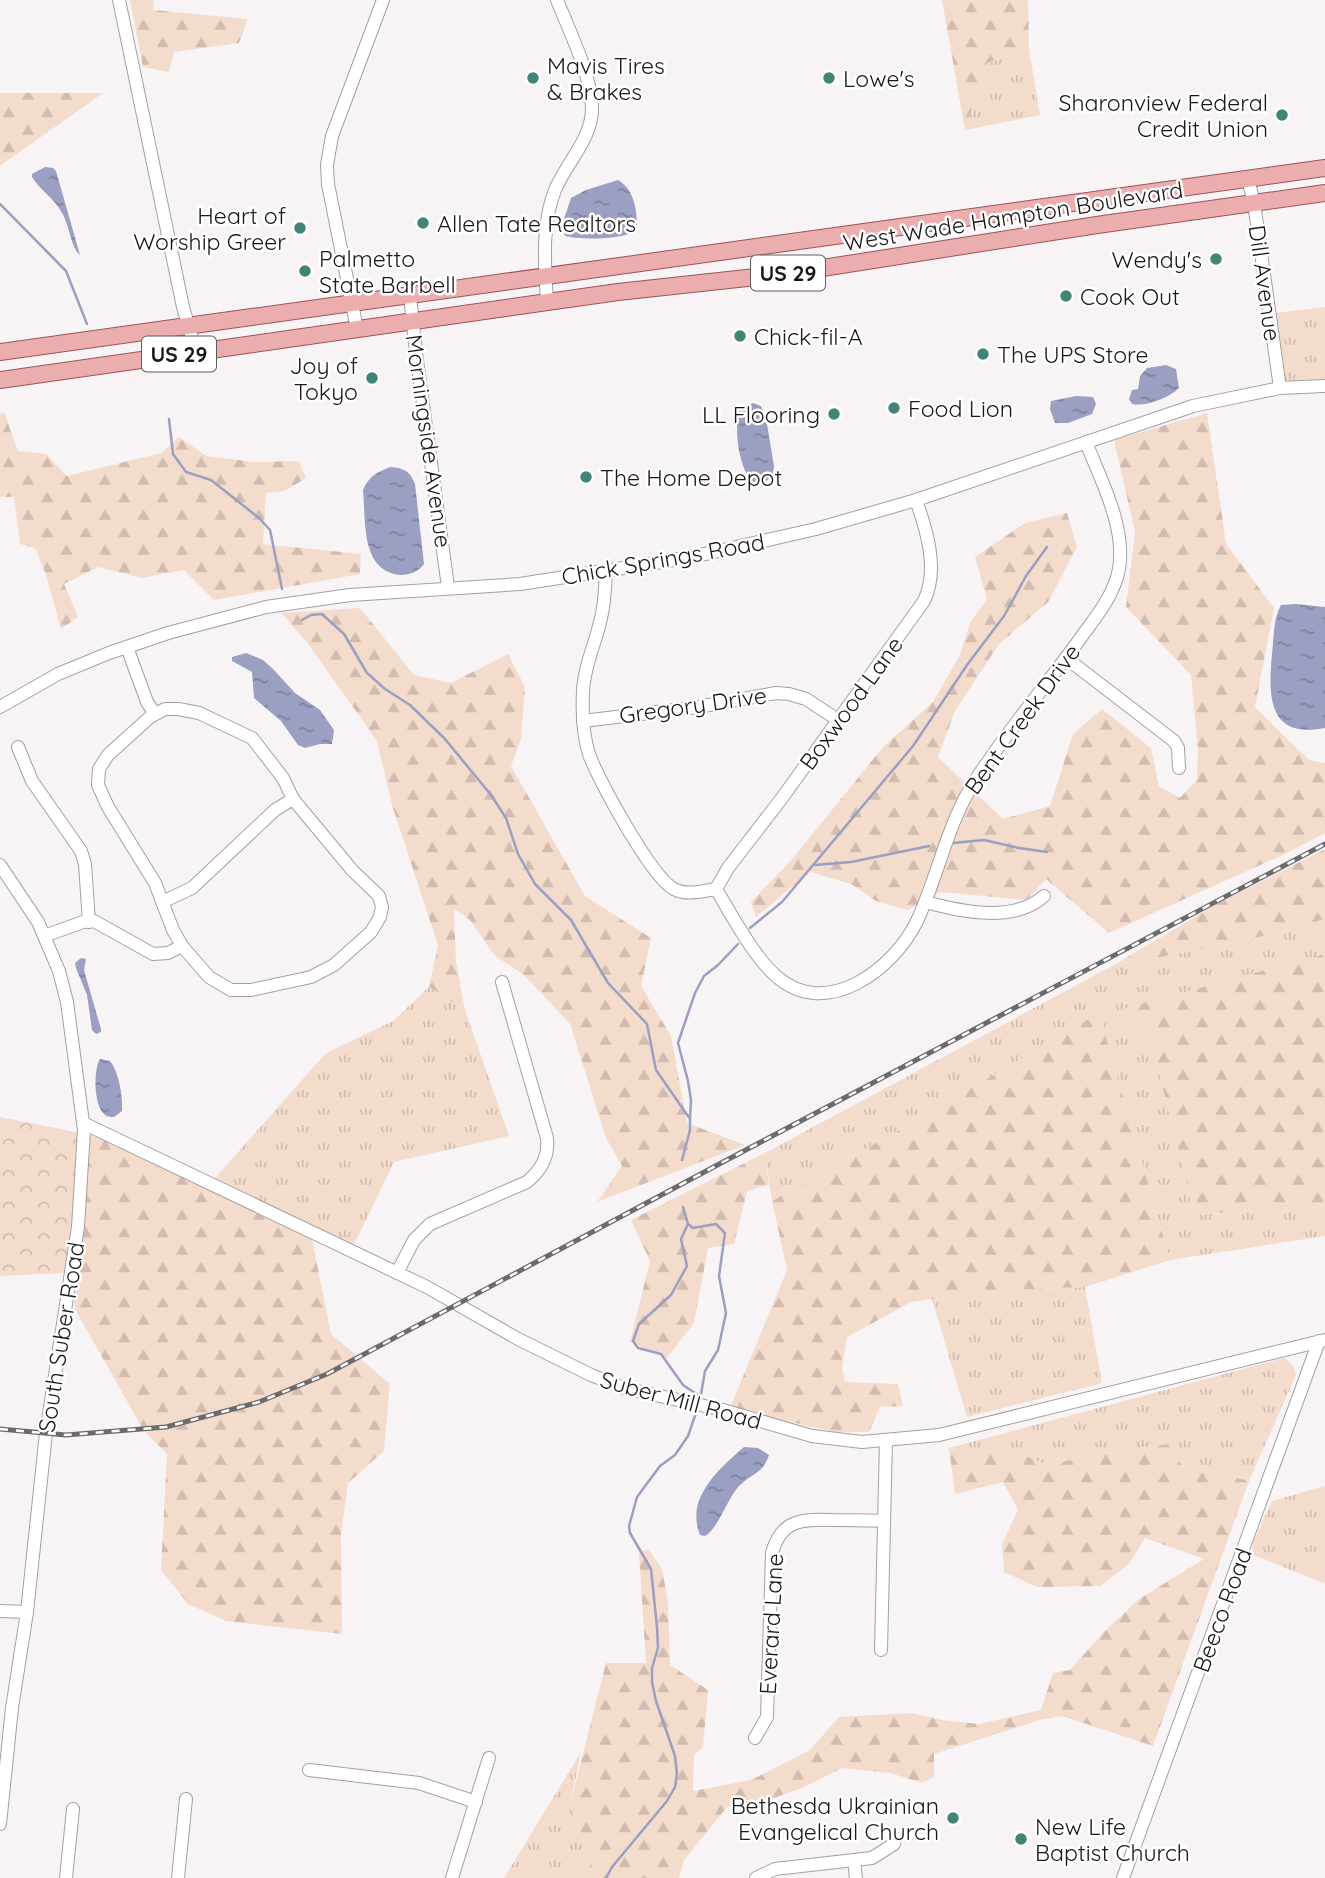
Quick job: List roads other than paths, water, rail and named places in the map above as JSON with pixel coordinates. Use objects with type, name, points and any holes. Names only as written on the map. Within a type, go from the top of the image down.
[{"type":"main road","name":"West Wade Hampton Boulevard","points":[[0,352],[1325,168]]},
{"type":"main road","name":"West Wade Hampton Boulevard","points":[[0,380],[547,302],[784,274],[1089,226],[1325,193]]},
{"type":"street","points":[[120,0],[183,307],[191,327],[196,352]]},
{"type":"street","points":[[357,329],[328,184],[327,165],[332,136],[383,0]]},
{"type":"street","points":[[547,302],[545,249],[552,200],[564,171],[587,133],[592,107],[572,36],[557,0]]},
{"type":"street","name":"Dill Avenue","points":[[1248,179],[1254,203],[1280,388]]},
{"type":"street","name":"Morningside Avenue","points":[[411,296],[448,587]]},
{"type":"street","name":"Chick Springs Road","points":[[0,707],[58,674],[127,647],[168,633],[266,607],[350,595],[520,584],[662,562],[816,529],[916,500],[1193,406],[1280,388],[1325,386]]},
{"type":"street","name":"Bent Creek Drive","points":[[716,889],[770,971],[790,986],[815,993],[846,988],[884,966],[906,940],[926,902],[950,830],[967,793],[1066,658],[1110,594],[1116,579],[1120,561],[1113,512],[1086,442]]},
{"type":"street","name":"Boxwood Lane","points":[[716,889],[728,868],[929,592],[931,558],[916,500]]},
{"type":"street","points":[[606,571],[601,618],[584,685],[583,721],[587,748],[618,809],[660,877],[678,891],[693,893],[716,889]]},
{"type":"street","points":[[127,647],[146,702],[155,714]]},
{"type":"street","points":[[1066,658],[1174,741],[1178,748],[1179,768]]},
{"type":"street","name":"Gregory Drive","points":[[583,721],[698,707],[776,692],[806,699],[838,720]]},
{"type":"street","points":[[165,709],[178,709],[200,713],[251,738],[283,778],[293,799],[352,870],[379,896],[382,907],[380,917],[371,932],[334,965],[311,977],[251,990],[232,990],[209,977],[182,946],[155,883],[108,807],[98,785],[99,769],[108,755],[155,714],[165,709]]},
{"type":"street","points":[[18,747],[32,781],[81,850],[85,864],[89,922]]},
{"type":"street","points":[[162,902],[192,888],[275,810],[293,799]]},
{"type":"street","name":"South Suber Road","points":[[0,865],[28,905],[59,971],[67,1002],[83,1123],[78,1227],[46,1433],[0,1824]]},
{"type":"street","points":[[926,902],[955,909],[992,912],[1029,907],[1044,895]]},
{"type":"street","points":[[44,936],[89,922],[105,926],[153,954],[168,953],[182,946]]},
{"type":"street","points":[[397,1273],[414,1240],[430,1224],[527,1182],[539,1171],[546,1156],[547,1138],[502,982]]},
{"type":"street","name":"Suber Mill Road","points":[[83,1123],[397,1273],[518,1339],[591,1375],[624,1388],[812,1436],[862,1442],[917,1438],[1322,1341]]},
{"type":"street","name":"Beeco Road","points":[[1123,1878],[1322,1341]]},
{"type":"street","points":[[881,1650],[886,1441]]},
{"type":"street","name":"Everard Lane","points":[[755,1738],[767,1717],[772,1553],[776,1539],[786,1528],[803,1520],[884,1521]]},
{"type":"street","points":[[0,1611],[27,1612]]},
{"type":"street","points":[[452,1878],[489,1758]]},
{"type":"street","points":[[309,1770],[418,1783],[476,1802]]},
{"type":"street","points":[[178,1878],[186,1799]]},
{"type":"street","points":[[65,1878],[73,1809]]},
{"type":"street","points":[[756,1878],[775,1869],[872,1858],[894,1844]]},
{"type":"street","points":[[853,1860],[856,1878]]},
{"type":"water","points":[[45,167],[56,171],[80,255],[59,208],[32,177],[32,174]]},
{"type":"water","points":[[618,180],[631,195],[637,230],[622,236],[602,238],[565,236],[562,225],[571,198],[586,190]]},
{"type":"water","points":[[1166,365],[1176,369],[1179,388],[1157,401],[1132,404],[1129,399],[1132,390],[1138,389],[1140,376],[1147,368]]},
{"type":"water","points":[[1076,396],[1093,397],[1096,404],[1092,414],[1068,423],[1055,423],[1050,409],[1051,401]]},
{"type":"water","points":[[753,403],[761,406],[766,418],[774,466],[769,478],[757,484],[745,471],[737,439],[739,409]]},
{"type":"water","points":[[390,467],[406,471],[415,484],[424,564],[417,571],[404,575],[388,572],[378,565],[368,543],[366,529],[363,490],[374,476]]},
{"type":"water","points":[[1281,605],[1325,607],[1325,728],[1306,730],[1292,727],[1282,721],[1272,699],[1271,670],[1276,616]]},
{"type":"water","points":[[246,653],[263,660],[295,693],[320,710],[334,730],[332,744],[305,748],[298,745],[281,721],[254,698],[252,672],[232,661],[232,657]]},
{"type":"water","points":[[81,958],[86,959],[84,970],[101,1029],[101,1032],[96,1034],[92,1030],[87,995],[75,963]]},
{"type":"water","points":[[100,1059],[110,1061],[120,1085],[122,1111],[114,1117],[105,1115],[96,1096]]},
{"type":"water","points":[[744,1447],[758,1448],[769,1455],[767,1461],[739,1486],[710,1532],[705,1536],[700,1535],[697,1509],[707,1485]]},
{"type":"waterway","points":[[0,204],[66,271],[87,324]]},
{"type":"waterway","points":[[169,419],[173,454],[186,472],[211,480],[270,530],[282,589]]},
{"type":"waterway","points":[[750,928],[782,902],[913,746],[967,665],[1004,616],[1026,576],[1047,547]]},
{"type":"waterway","points":[[302,620],[311,615],[322,614],[344,634],[367,673],[410,705],[445,739],[491,795],[506,818],[518,854],[535,884],[571,920],[608,983],[647,1024],[656,1070],[690,1119],[690,1130],[682,1160]]},
{"type":"waterway","points":[[953,843],[984,840],[1047,852]]},
{"type":"waterway","points":[[815,865],[851,862],[929,846]]},
{"type":"waterway","points":[[690,1118],[688,1081],[678,1043],[695,993],[704,976],[738,944]]},
{"type":"waterway","points":[[683,1207],[688,1224],[693,1228],[716,1224],[725,1233],[719,1276],[726,1313],[718,1350],[705,1371],[700,1400]]},
{"type":"waterway","points":[[688,1224],[681,1239],[687,1266],[671,1295],[639,1324],[633,1341],[638,1348],[661,1354],[683,1385],[701,1397]]},
{"type":"waterway","points":[[606,1878],[675,1787],[675,1756],[652,1682],[652,1668],[658,1648],[651,1569],[630,1533],[629,1526],[637,1497],[660,1466],[675,1455],[688,1436],[697,1410]]},
{"type":"railway","points":[[0,1429],[66,1435],[166,1427],[259,1402],[327,1374],[1325,844]]},
{"type":"place","name":"Mavis Tires & Brakes","points":[[533,78]]},
{"type":"place","name":"Lowe's","points":[[829,78]]},
{"type":"place","name":"Sharonview Federal Credit Union","points":[[1282,115]]},
{"type":"place","name":"Allen Tate Realtors","points":[[423,223]]},
{"type":"place","name":"Heart of Worship Greer","points":[[300,228]]},
{"type":"place","name":"Wendy's","points":[[1216,259]]},
{"type":"place","name":"Palmetto State Barbell","points":[[305,271]]},
{"type":"place","name":"Cook Out","points":[[1066,296]]},
{"type":"place","name":"Chick-fil-A","points":[[740,336]]},
{"type":"place","name":"The UPS Store","points":[[983,354]]},
{"type":"place","name":"Joy of Tokyo","points":[[372,378]]},
{"type":"place","name":"Food Lion","points":[[894,408]]},
{"type":"place","name":"LL Flooring","points":[[834,414]]},
{"type":"place","name":"The Home Depot","points":[[586,477]]},
{"type":"place","name":"Bethesda Ukrainian Evangelical Church","points":[[953,1818]]},
{"type":"place","name":"New Life Baptist Church","points":[[1021,1839]]}]
